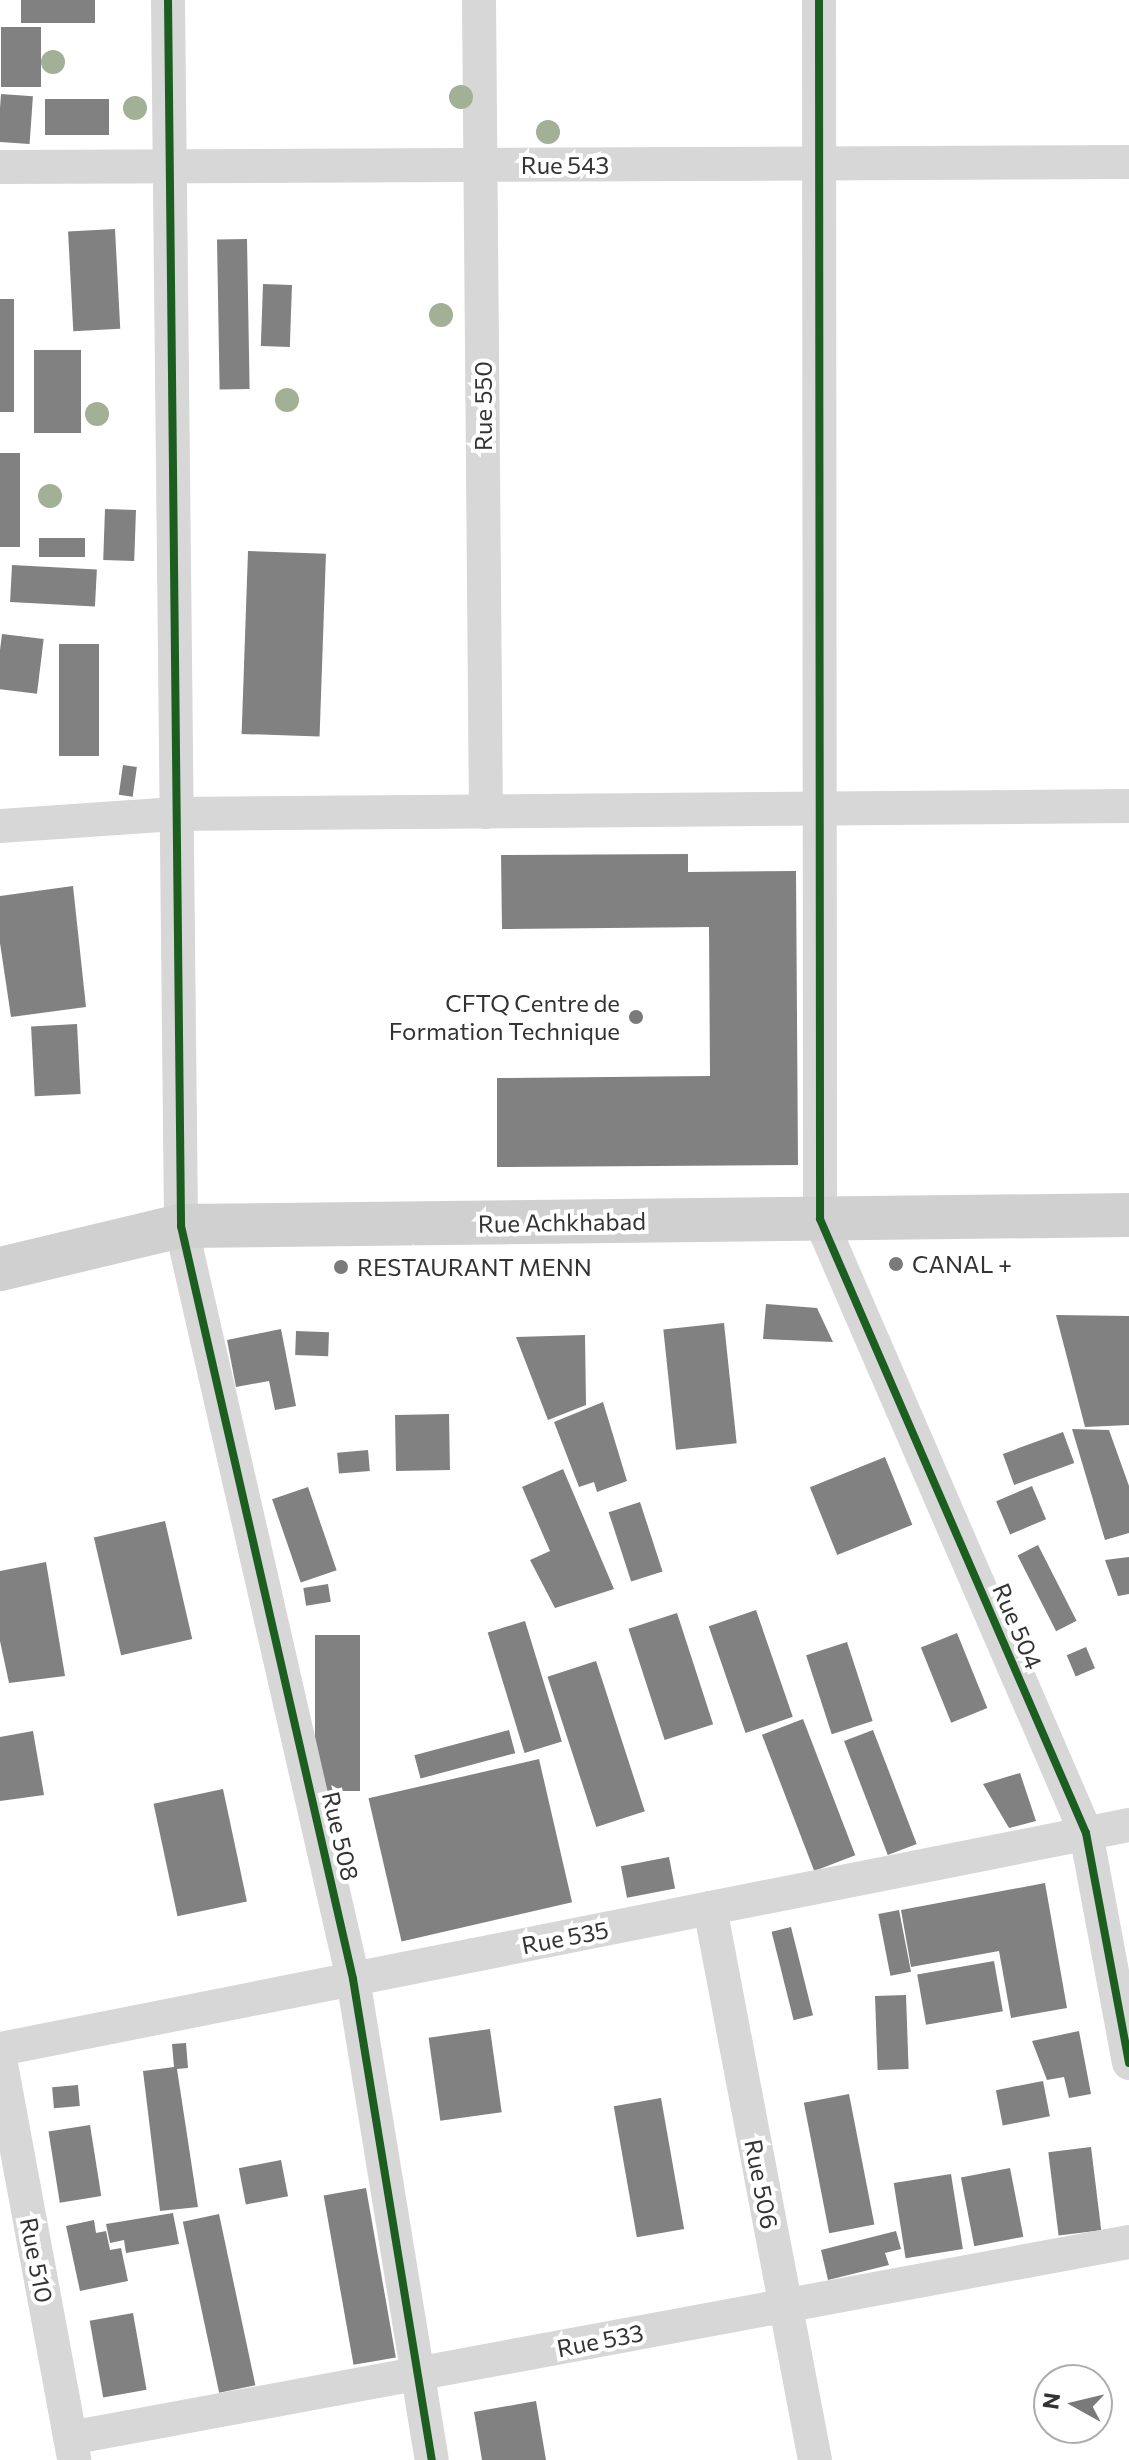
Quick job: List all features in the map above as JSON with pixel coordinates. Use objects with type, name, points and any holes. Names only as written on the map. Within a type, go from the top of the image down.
[{"type":"street","name":"Rue 508","points":[[168,0],[181,1226],[353,1979],[432,2460]]},
{"type":"street","name":"Rue 550","points":[[479,0],[486,812]]},
{"type":"street","points":[[819,0],[820,1219]]},
{"type":"street","name":"Rue 543","points":[[0,167],[1129,162]]},
{"type":"street","points":[[0,826],[176,814],[1129,806]]},
{"type":"street","name":"Rue Achkhabad","points":[[0,1269],[181,1226],[1129,1215]]},
{"type":"street","name":"Rue 504","points":[[820,1219],[1086,1833],[1129,2063]]},
{"type":"street","name":"Rue 535","points":[[0,2049],[1129,1825]]},
{"type":"street","name":"Rue 506","points":[[710,1908],[815,2460]]},
{"type":"street","name":"Rue 510","points":[[0,2059],[72,2449]]},
{"type":"street","name":"Rue 533","points":[[72,2449],[416,2375],[1129,2242]]},
{"type":"building","points":[[21,0],[95,0],[95,23],[21,23]]},
{"type":"building","points":[[1,27],[41,27],[41,87],[1,87]]},
{"type":"building","points":[[1,94],[33,96],[30,144],[0,142]]},
{"type":"building","points":[[45,99],[109,99],[109,135],[45,135]]},
{"type":"building","points":[[115,229],[120,329],[73,331],[68,231]]},
{"type":"building","points":[[247,239],[250,389],[220,390],[217,240]]},
{"type":"building","points":[[263,284],[292,285],[290,347],[261,346]]},
{"type":"building","points":[[0,299],[14,299],[14,412],[0,412]]},
{"type":"building","points":[[34,350],[81,350],[81,433],[34,433]]},
{"type":"building","points":[[0,453],[20,453],[20,547],[0,547]]},
{"type":"building","points":[[105,509],[136,510],[134,561],[103,560]]},
{"type":"building","points":[[39,538],[85,538],[85,557],[39,557]]},
{"type":"building","points":[[248,551],[326,554],[320,737],[242,734]]},
{"type":"building","points":[[12,565],[97,569],[95,606],[10,602]]},
{"type":"building","points":[[2,634],[44,639],[37,694],[0,689]]},
{"type":"building","points":[[59,644],[99,644],[99,756],[59,756]]},
{"type":"building","points":[[123,765],[137,767],[133,797],[119,795]]},
{"type":"building","points":[[688,854],[688,872],[796,871],[798,1165],[497,1167],[497,1078],[710,1076],[709,927],[502,929],[501,855]]},
{"type":"building","points":[[73,886],[86,1007],[11,1017],[0,943],[0,896]]},
{"type":"building","points":[[77,1024],[81,1094],[35,1096],[31,1026]]},
{"type":"building","points":[[766,1304],[817,1308],[833,1342],[763,1339]]},
{"type":"building","points":[[1056,1315],[1129,1316],[1129,1425],[1085,1427]]},
{"type":"building","points":[[724,1323],[737,1443],[676,1450],[663,1329]]},
{"type":"building","points":[[281,1329],[296,1406],[275,1410],[269,1381],[236,1387],[227,1340]]},
{"type":"building","points":[[296,1331],[329,1332],[328,1356],[295,1355]]},
{"type":"building","points":[[585,1335],[586,1405],[548,1420],[516,1337]]},
{"type":"building","points":[[603,1402],[627,1481],[597,1492],[594,1482],[579,1487],[554,1422]]},
{"type":"building","points":[[449,1414],[450,1470],[396,1471],[395,1415]]},
{"type":"building","points":[[1072,1429],[1109,1430],[1129,1486],[1129,1533],[1105,1540]]},
{"type":"building","points":[[1063,1432],[1074,1463],[1014,1485],[1003,1454]]},
{"type":"building","points":[[368,1450],[370,1471],[339,1474],[337,1453]]},
{"type":"building","points":[[885,1457],[912,1525],[837,1555],[810,1487]]},
{"type":"building","points":[[563,1469],[614,1589],[555,1608],[530,1560],[550,1551],[522,1487]]},
{"type":"building","points":[[1032,1486],[1046,1519],[1010,1534],[996,1501]]},
{"type":"building","points":[[308,1487],[337,1570],[301,1583],[272,1499]]},
{"type":"building","points":[[640,1502],[663,1571],[631,1582],[609,1512]]},
{"type":"building","points":[[165,1521],[192,1639],[121,1655],[94,1537]]},
{"type":"building","points":[[1038,1545],[1077,1621],[1056,1631],[1018,1555]]},
{"type":"building","points":[[1129,1557],[1129,1594],[1118,1596],[1105,1560]]},
{"type":"building","points":[[46,1562],[65,1676],[9,1683],[0,1641],[0,1571]]},
{"type":"building","points":[[328,1584],[331,1602],[306,1606],[303,1588]]},
{"type":"building","points":[[756,1610],[793,1717],[746,1733],[709,1626]]},
{"type":"building","points":[[677,1613],[713,1724],[665,1740],[628,1629]]},
{"type":"building","points":[[525,1621],[562,1741],[525,1753],[488,1632]]},
{"type":"building","points":[[957,1633],[987,1708],[951,1723],[921,1648]]},
{"type":"building","points":[[315,1635],[360,1635],[360,1791],[315,1791]]},
{"type":"building","points":[[847,1642],[873,1721],[832,1734],[806,1655]]},
{"type":"building","points":[[1086,1647],[1095,1668],[1076,1676],[1067,1655]]},
{"type":"building","points":[[596,1661],[645,1811],[596,1827],[547,1677]]},
{"type":"building","points":[[803,1719],[855,1855],[814,1871],[762,1735]]},
{"type":"building","points":[[509,1730],[515,1753],[421,1779],[414,1755]]},
{"type":"building","points":[[873,1730],[917,1844],[888,1855],[844,1741]]},
{"type":"building","points":[[33,1731],[44,1795],[0,1801],[0,1737]]},
{"type":"building","points":[[539,1759],[572,1902],[402,1942],[368,1798]]},
{"type":"building","points":[[1020,1773],[1036,1821],[1009,1828],[983,1784]]},
{"type":"building","points":[[223,1789],[247,1901],[177,1916],[154,1804]]},
{"type":"building","points":[[669,1857],[675,1888],[627,1898],[621,1866]]},
{"type":"building","points":[[1045,1883],[1067,2008],[1011,2018],[999,1951],[911,1967],[901,1910]]},
{"type":"building","points":[[899,1910],[911,1972],[890,1976],[878,1914]]},
{"type":"building","points":[[791,1927],[813,2015],[794,2020],[772,1932]]},
{"type":"building","points":[[994,1961],[1003,2011],[926,2025],[917,1975]]},
{"type":"building","points":[[906,1995],[909,2069],[878,2070],[875,1996]]},
{"type":"building","points":[[490,2029],[502,2112],[440,2121],[429,2038]]},
{"type":"building","points":[[1079,2031],[1091,2094],[1069,2098],[1064,2077],[1047,2080],[1032,2041]]},
{"type":"building","points":[[186,2043],[188,2068],[177,2069],[198,2207],[160,2211],[143,2071],[174,2067],[172,2044]]},
{"type":"building","points":[[1043,2081],[1050,2116],[1003,2125],[996,2090]]},
{"type":"building","points":[[78,2085],[80,2106],[54,2108],[52,2087]]},
{"type":"building","points":[[849,2094],[874,2225],[829,2233],[804,2103]]},
{"type":"building","points":[[661,2098],[684,2229],[637,2237],[614,2106]]},
{"type":"building","points":[[90,2125],[101,2196],[60,2203],[49,2132]]},
{"type":"building","points":[[1091,2147],[1101,2230],[1059,2236],[1048,2152]]},
{"type":"building","points":[[281,2160],[288,2196],[246,2205],[239,2168]]},
{"type":"building","points":[[1010,2168],[1023,2237],[974,2246],[961,2178]]},
{"type":"building","points":[[951,2174],[963,2249],[906,2258],[894,2183]]},
{"type":"building","points":[[366,2188],[396,2357],[354,2365],[324,2195]]},
{"type":"building","points":[[173,2213],[179,2244],[126,2253],[124,2240],[110,2243],[106,2224]]},
{"type":"building","points":[[219,2214],[255,2385],[219,2393],[183,2222]]},
{"type":"building","points":[[94,2220],[96,2233],[106,2231],[110,2250],[121,2248],[128,2281],[80,2291],[66,2226]]},
{"type":"building","points":[[896,2231],[901,2249],[885,2253],[889,2265],[828,2280],[821,2250]]},
{"type":"building","points":[[133,2313],[147,2390],[103,2397],[90,2321]]},
{"type":"building","points":[[536,2401],[546,2460],[482,2460],[474,2412]]},
{"type":"cycle path","points":[[168,0],[181,1226],[353,1979],[432,2460]]},
{"type":"cycle path","points":[[819,0],[820,1219],[1086,1833],[1129,2063]]},
{"type":"place","name":"CFTQ Centre de Formation Technique","points":[[636,1017]]},
{"type":"place","name":"CANAL +","points":[[896,1264]]},
{"type":"place","name":"RESTAURANT MENN","points":[[341,1267]]}]
